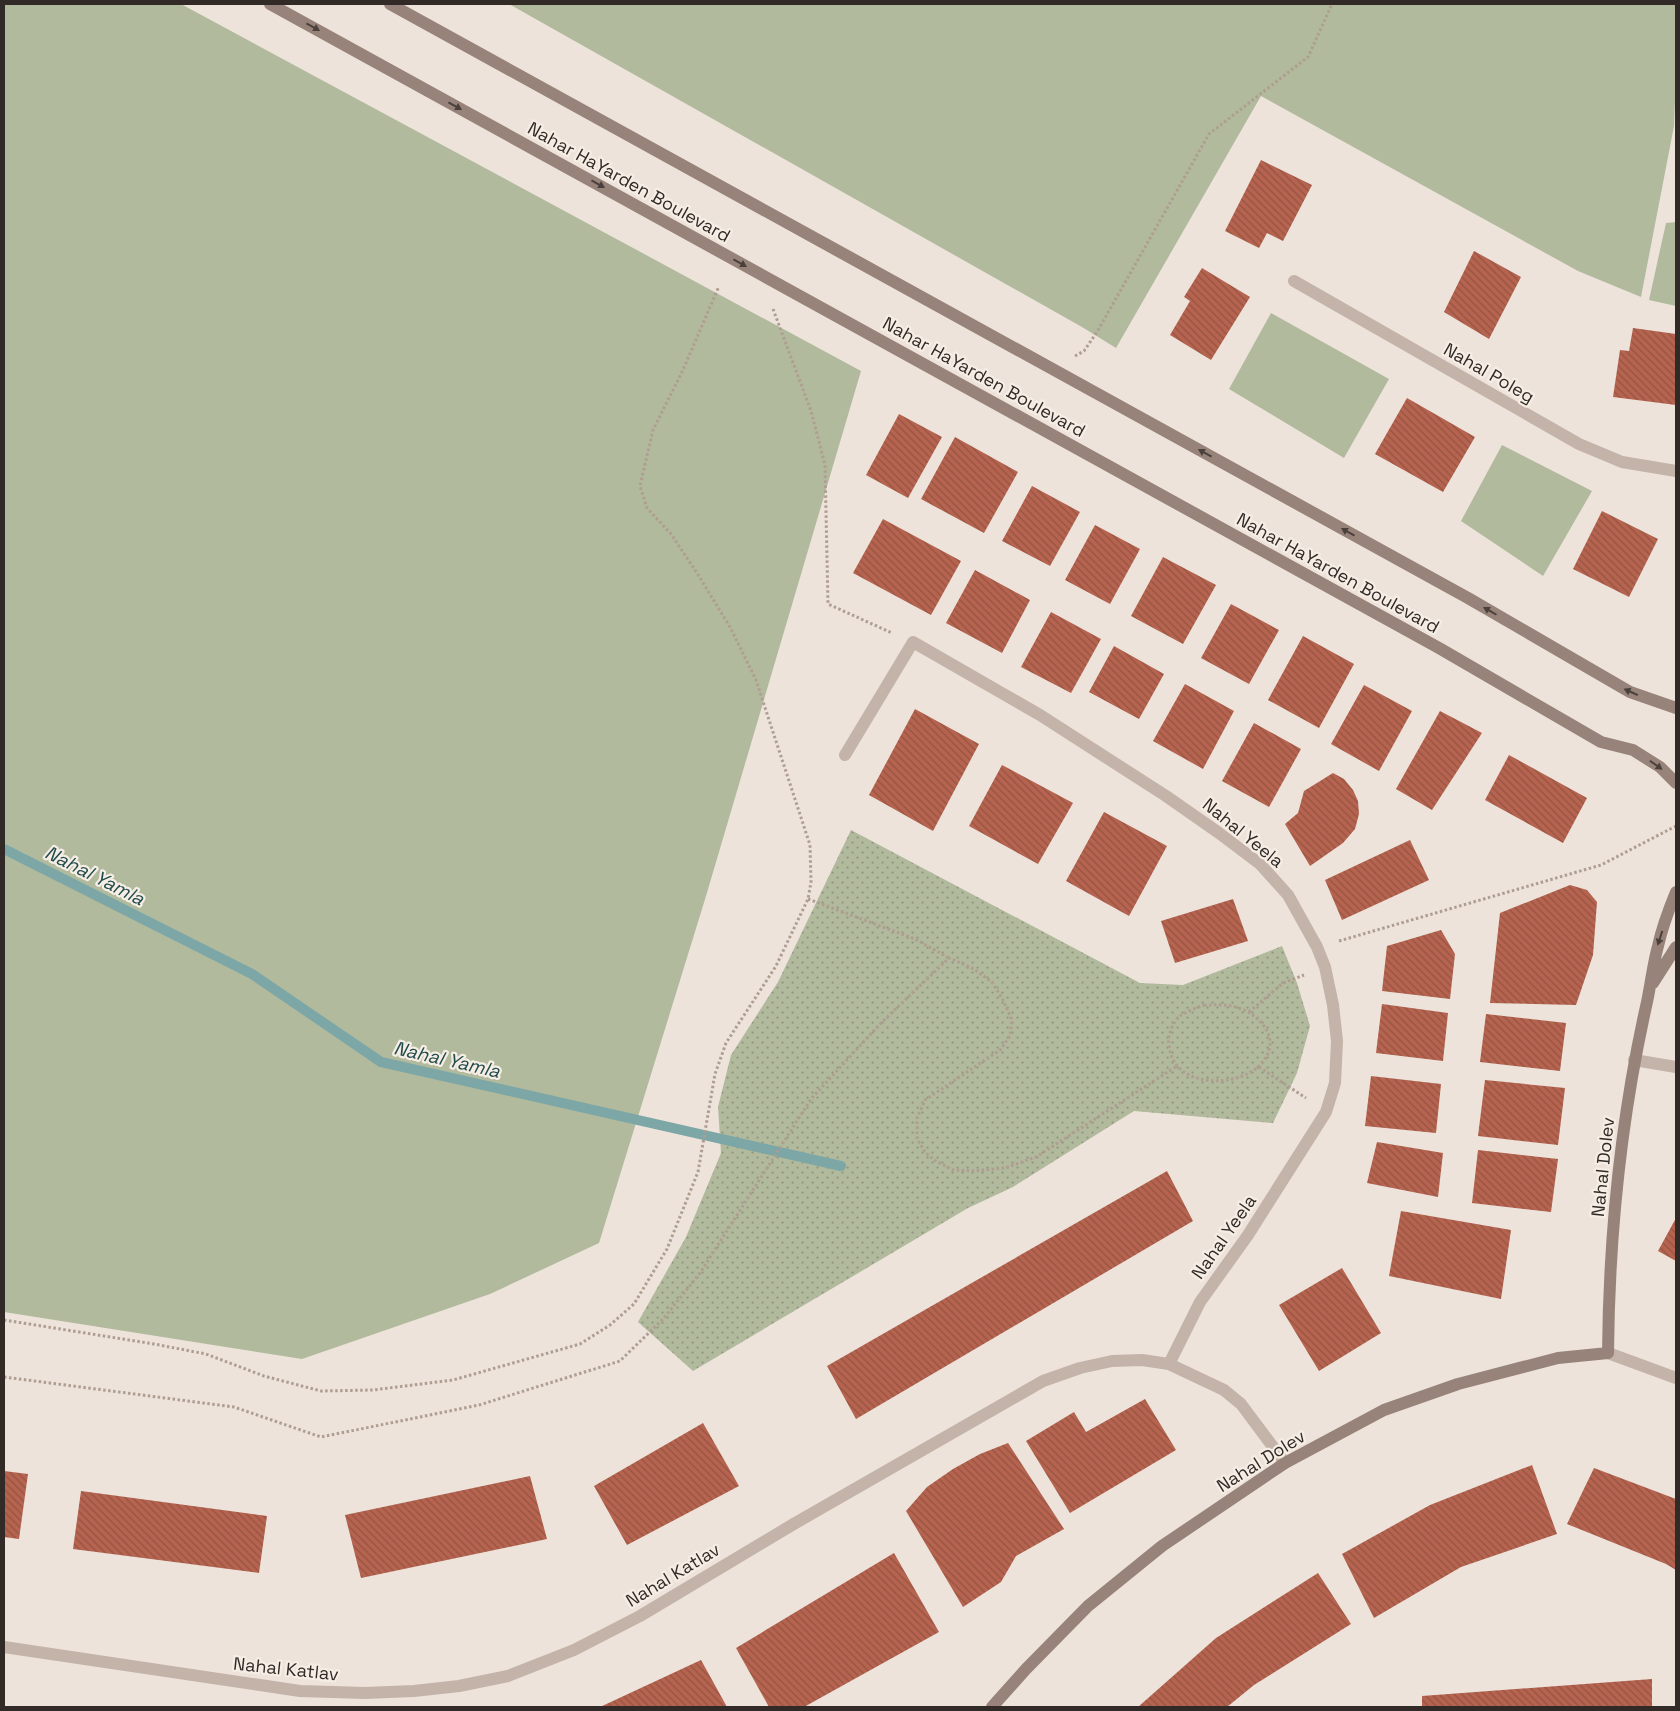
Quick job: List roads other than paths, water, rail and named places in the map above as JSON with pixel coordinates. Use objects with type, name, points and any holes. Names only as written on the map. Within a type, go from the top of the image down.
[{"type":"main road","name":"Nahar HaYarden Boulevard","points":[[270,4],[1431,644],[1600,742],[1633,750],[1660,767],[1676,784]]},
{"type":"main road","points":[[390,4],[1468,598],[1630,692],[1676,708]]},
{"type":"main road","name":"Nahal Dolev","points":[[992,1707],[1026,1669],[1088,1606],[1162,1546],[1285,1463],[1384,1410],[1458,1384],[1558,1358],[1608,1353],[1608,1318],[1617,1190],[1634,1060],[1658,944],[1676,892]]},
{"type":"main road","name":"Nahal Dolev","points":[[1650,987],[1676,947]]},
{"type":"street","name":"Nahal Poleg","points":[[1294,281],[1579,444],[1622,462],[1676,471]]},
{"type":"street","name":"Nahal Yeela","points":[[844,755],[913,642],[1040,715],[1219,832],[1260,864],[1288,895],[1317,948],[1325,967],[1333,1005],[1337,1041],[1335,1083],[1326,1112],[1248,1235],[1200,1302],[1169,1364]]},
{"type":"street","points":[[1634,1060],[1676,1067]]},
{"type":"street","name":"Nahal Dolev","points":[[1608,1353],[1676,1378]]},
{"type":"street","name":"Nahal Katlav","points":[[4,1647],[300,1691],[365,1693],[414,1691],[459,1686],[508,1676],[574,1650],[640,1616],[792,1525],[1043,1381],[1080,1368],[1112,1361],[1142,1360],[1169,1364],[1224,1390],[1241,1404],[1285,1463]]},
{"type":"waterway","name":"Nahal Yamla","points":[[4,849],[252,974],[381,1062],[841,1166]]}]
